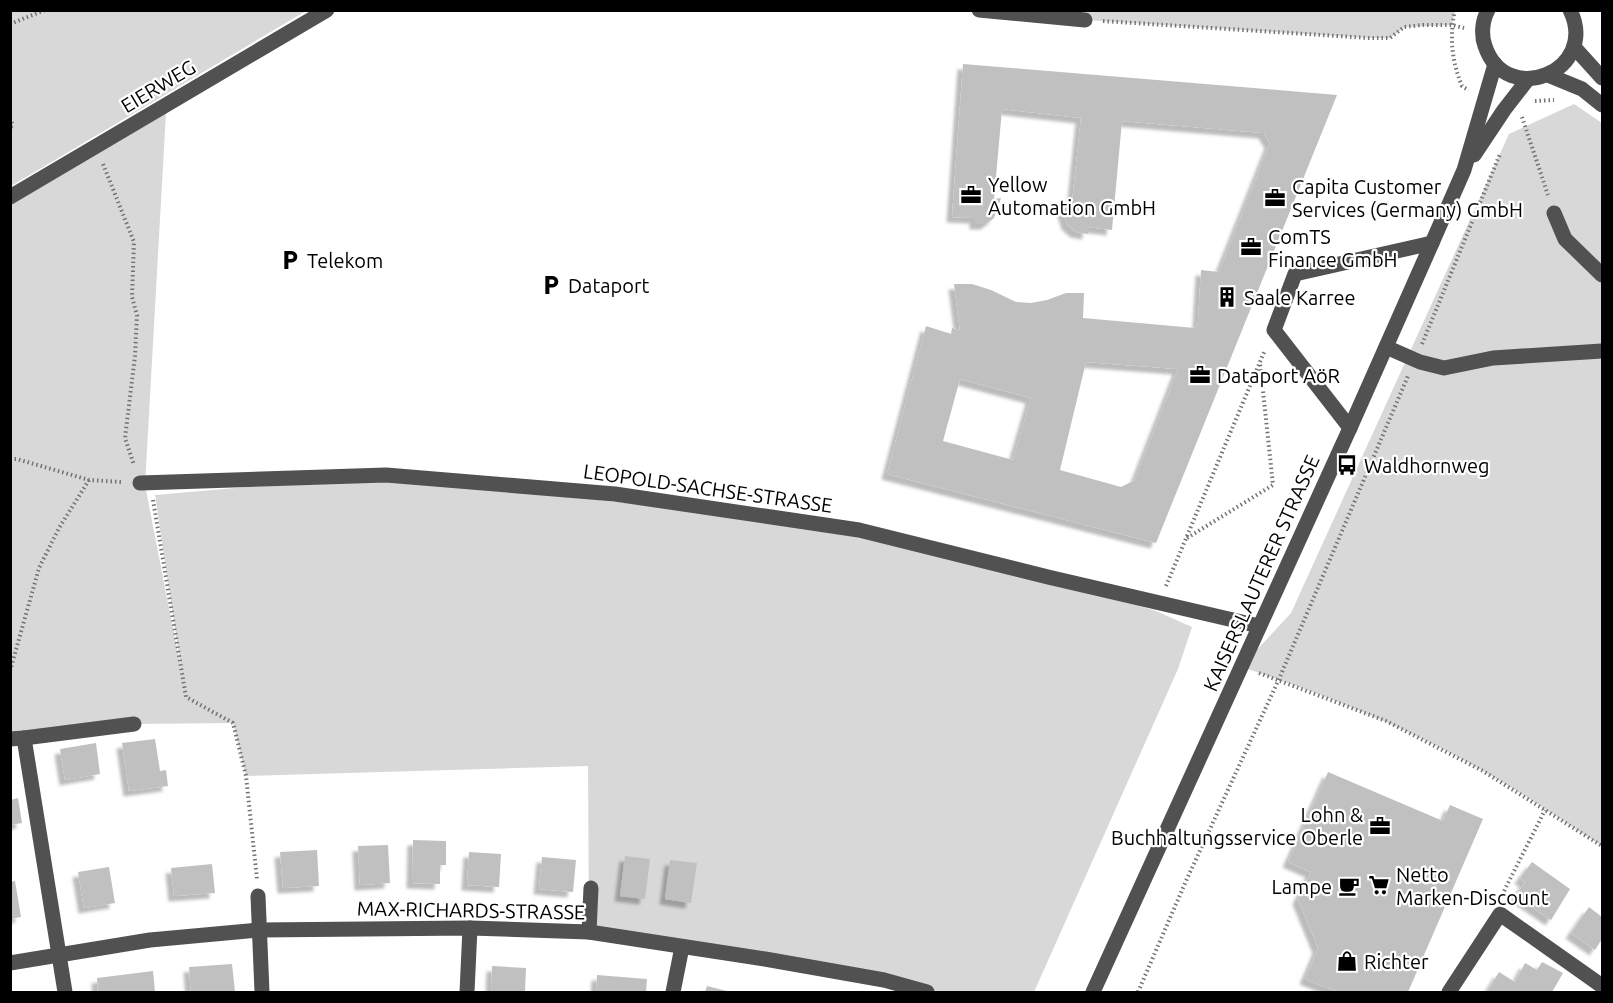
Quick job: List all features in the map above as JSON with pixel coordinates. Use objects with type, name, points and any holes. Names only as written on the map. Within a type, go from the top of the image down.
[{"type":"street","name":"EIERWEG","points":[[10,197],[327,10]]},
{"type":"street","points":[[980,10],[1085,20]]},
{"type":"street","points":[[1488,10],[1482,31],[1488,55],[1505,72],[1528,79],[1548,75],[1568,59],[1574,47],[1576,32],[1570,10]]},
{"type":"street","points":[[1574,47],[1602,78]]},
{"type":"street","name":"KAISERSLAUTERER STRASSE","points":[[1093,993],[1350,428],[1464,170],[1495,64]]},
{"type":"street","points":[[1548,75],[1582,89],[1602,105]]},
{"type":"street","name":"KAISERSLAUTERER STRASSE","points":[[1464,170],[1511,109],[1528,79]]},
{"type":"street","points":[[1554,213],[1565,239],[1602,275]]},
{"type":"street","points":[[1350,428],[1274,330],[1295,274],[1432,243]]},
{"type":"street","points":[[1386,347],[1415,360],[1444,368],[1493,358],[1602,351]]},
{"type":"street","name":"LEOPOLD-SACHSE-STRASSE","points":[[140,483],[386,475],[615,494],[859,530],[1259,626]]},
{"type":"street","points":[[65,993],[17,738],[134,724]]},
{"type":"street","points":[[589,932],[591,888]]},
{"type":"street","points":[[258,896],[262,993]]},
{"type":"street","points":[[1449,993],[1500,914],[1602,986]]},
{"type":"street","points":[[467,993],[470,928]]},
{"type":"street","name":"MAX-RICHARDS-STRASSE","points":[[10,963],[150,940],[259,930],[470,928],[589,932],[884,980],[927,993]]},
{"type":"street","points":[[673,993],[681,947]]},
{"type":"path","points":[[10,24],[45,10]]},
{"type":"path","points":[[1455,10],[1452,25],[1454,66],[1462,87],[1485,100]]},
{"type":"path","points":[[1085,20],[1369,38],[1390,38],[1404,27],[1423,25],[1452,25],[1482,31]]},
{"type":"path","points":[[1554,213],[1511,109],[1537,100],[1557,100]]},
{"type":"path","points":[[10,118],[13,126],[10,127]]},
{"type":"path","points":[[96,147],[134,243],[132,297],[137,315],[135,356],[125,438],[140,483],[152,496],[186,697],[233,723],[246,777],[258,896]]},
{"type":"path","points":[[1138,993],[1186,881],[1279,679],[1501,153]]},
{"type":"path","points":[[1159,603],[1274,330]]},
{"type":"path","points":[[1186,539],[1273,485],[1260,363]]},
{"type":"path","points":[[10,459],[89,480],[140,483]]},
{"type":"path","points":[[10,671],[39,568],[59,528],[89,480]]},
{"type":"path","points":[[1241,667],[1279,679],[1386,721],[1483,771],[1602,846]]},
{"type":"path","points":[[1500,914],[1503,893],[1545,810]]},
{"type":"shaded area","points":[[11,10],[306,10],[306,11],[11,186]]},
{"type":"shaded area","points":[[999,11],[1455,11],[1452,25],[1405,27],[1390,38],[1369,38],[1085,20]]},
{"type":"shaded area","points":[[1574,104],[1602,123],[1602,846],[1498,780],[1425,740],[1334,700],[1241,667],[1291,613],[1509,134]]},
{"type":"shaded area","points":[[166,113],[145,485],[182,675],[155,495],[386,475],[859,530],[1048,577],[1156,611],[1192,627],[1178,669],[1034,992],[927,992],[589,932],[588,766],[246,776],[233,723],[134,724],[11,739],[10,205]]},
{"type":"building","name":"Saale Karree","points":[[963,64],[1337,95],[1156,543],[887,474],[926,326],[951,334],[952,328],[960,330],[954,284],[972,284],[1016,302],[1031,303],[1066,293],[1084,293],[1083,318],[1195,328],[1198,322],[1201,270],[1219,272],[1270,143],[1264,133],[1122,121],[1112,230],[1088,227],[1088,234],[1076,232],[1067,224],[1063,211],[1064,202],[1072,203],[1081,118],[1002,109],[994,199],[1001,198],[994,218],[986,224],[975,224],[975,218],[952,217]],"holes":[[[1086,362],[1178,369],[1135,480],[1121,487],[1060,470]],[[960,379],[1031,398],[1013,460],[943,441]]]},
{"type":"building","points":[[155,739],[160,771],[166,770],[168,786],[129,791],[122,743]]},
{"type":"building","points":[[96,743],[100,774],[65,780],[60,749]]},
{"type":"building","name":"Netto Marken-Discount","points":[[1328,772],[1443,821],[1450,805],[1483,819],[1408,992],[1338,992],[1305,979],[1318,948],[1298,899],[1311,872],[1288,862]]},
{"type":"building","points":[[18,798],[22,823],[10,825],[10,800]]},
{"type":"building","points":[[413,840],[446,841],[446,865],[440,865],[440,884],[412,883]]},
{"type":"building","points":[[388,845],[390,883],[360,885],[358,846]]},
{"type":"building","points":[[317,850],[319,886],[283,888],[280,852]]},
{"type":"building","points":[[469,852],[501,854],[499,887],[467,885]]},
{"type":"building","points":[[625,856],[650,859],[645,899],[620,896]]},
{"type":"building","points":[[542,857],[576,860],[573,892],[539,889]]},
{"type":"building","points":[[670,860],[697,863],[691,903],[665,899]]},
{"type":"building","points":[[1532,862],[1570,889],[1551,920],[1516,896],[1525,882],[1520,878]]},
{"type":"building","points":[[212,864],[215,893],[174,896],[171,868]]},
{"type":"building","points":[[109,867],[115,903],[84,908],[78,872]]},
{"type":"building","points":[[15,881],[21,917],[10,919],[10,882]]},
{"type":"building","points":[[1589,907],[1602,917],[1602,939],[1595,950],[1571,933]]},
{"type":"building","points":[[1542,962],[1563,973],[1552,992],[1487,992],[1499,972],[1515,982],[1525,963],[1537,970]]},
{"type":"building","points":[[232,964],[235,992],[191,992],[189,967]]},
{"type":"building","points":[[492,966],[526,968],[525,992],[491,992]]},
{"type":"building","points":[[153,971],[155,992],[98,992],[97,978]]},
{"type":"building","points":[[597,975],[647,979],[646,992],[596,992]]},
{"type":"building","points":[[707,986],[731,992],[705,992]]},
{"type":"place","name":"Yellow Automation GmbH","points":[[971,195]]},
{"type":"place","name":"Capita Customer Services (Germany) GmbH","points":[[1275,198]]},
{"type":"place","name":"ComTS Finance GmbH","points":[[1251,247]]},
{"type":"place","name":"Telekom","points":[[290,260]]},
{"type":"place","name":"Dataport","points":[[551,285]]},
{"type":"place","name":"Saale Karree","points":[[1227,297]]},
{"type":"place","name":"Dataport AöR","points":[[1200,375]]},
{"type":"place","name":"Waldhornweg","points":[[1347,465]]},
{"type":"place","name":"Lohn & Buchhaltungsservice Oberle","points":[[1380,826]]},
{"type":"place","name":"Netto Marken-Discount","points":[[1379,885]]},
{"type":"place","name":"Lampe","points":[[1349,886]]},
{"type":"place","name":"Richter","points":[[1347,961]]}]
